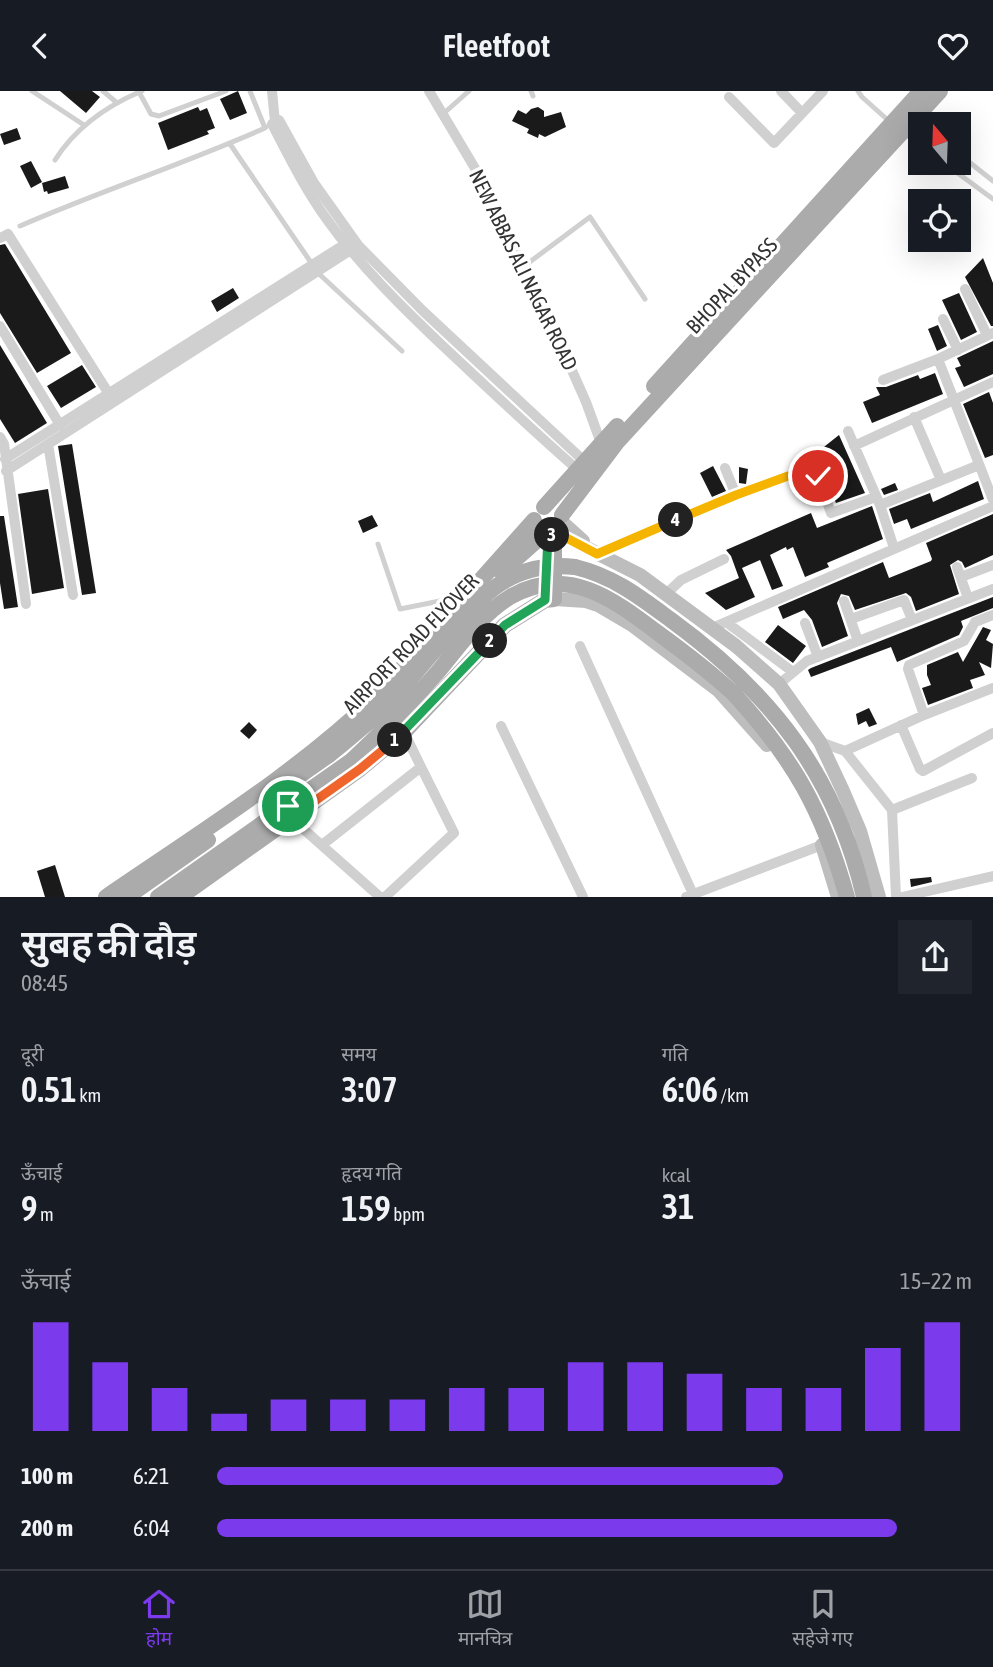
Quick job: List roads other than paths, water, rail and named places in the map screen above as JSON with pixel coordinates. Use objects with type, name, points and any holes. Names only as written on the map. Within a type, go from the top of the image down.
[{"type":"main road","name":"BHOPAL BYPASS","points":[[907,122],[921,91]]},
{"type":"main road","name":"BHOPAL BYPASS","points":[[486,575],[581,466],[604,449],[907,122],[940,91]]},
{"type":"main road","name":"BHOPAL BYPASS","points":[[486,575],[517,558],[555,529],[604,449]]},
{"type":"main road","points":[[158,897],[360,769],[404,732],[505,625],[549,600],[555,529],[552,507],[539,514],[537,529],[555,529]]},
{"type":"main road","name":"AIRPORT ROAD FLYOVER","points":[[291,775],[329,755],[378,714],[465,614],[497,585],[531,568],[550,565],[575,567],[606,577],[629,589],[697,639],[747,683],[774,712],[808,759],[830,801],[850,848],[864,897]]},
{"type":"main road","points":[[127,897],[291,775],[379,695],[486,575]]},
{"type":"main road","name":"AIRPORT ROAD FLYOVER","points":[[291,813],[390,725],[500,604],[524,590],[544,584],[582,587],[620,604],[675,645],[713,675],[758,720],[790,763],[811,799],[847,897]]},
{"type":"main road","points":[[106,897],[291,775]]},
{"type":"main road","points":[[180,897],[291,813]]},
{"type":"street","points":[[272,91],[273,123],[308,192],[424,328],[521,420],[581,466]]},
{"type":"street","name":"NEW ABBAS ALI NAGAR ROAD","points":[[429,91],[476,170],[586,402],[604,449]]},
{"type":"street","points":[[780,91],[802,113]]},
{"type":"street","points":[[729,97],[774,143],[823,91]]},
{"type":"street","points":[[0,238],[8,234],[109,394]]},
{"type":"street","points":[[6,471],[352,244]]},
{"type":"street","points":[[5,459],[315,269]]},
{"type":"street","points":[[883,380],[938,359],[990,334],[965,289]]},
{"type":"street","points":[[943,319],[958,350]]},
{"type":"street","points":[[0,326],[60,425]]},
{"type":"street","points":[[938,359],[993,500]]},
{"type":"street","points":[[854,446],[993,381]]},
{"type":"street","points":[[914,417],[941,480]]},
{"type":"street","points":[[848,431],[878,501],[894,548]]},
{"type":"street","points":[[0,437],[4,444],[26,604]]},
{"type":"street","points":[[48,445],[72,595]]},
{"type":"street","points":[[597,554],[788,476],[818,476],[831,513],[878,501],[979,465]]},
{"type":"street","points":[[725,468],[736,495]]},
{"type":"street","points":[[712,628],[993,506]]},
{"type":"street","points":[[555,529],[640,575],[712,628],[779,684],[820,742],[853,813],[879,897]]},
{"type":"street","points":[[666,594],[681,580],[724,559]]},
{"type":"street","points":[[968,598],[959,572],[993,565]]},
{"type":"street","points":[[779,684],[818,657],[993,589]]},
{"type":"street","points":[[549,600],[586,601],[610,611],[719,691],[769,747],[789,775],[822,845],[838,897]]},
{"type":"street","points":[[851,619],[904,600],[912,619]]},
{"type":"street","points":[[844,601],[858,641]]},
{"type":"street","points":[[924,715],[908,669],[909,665],[964,641],[975,622],[993,615]]},
{"type":"street","points":[[726,622],[793,672]]},
{"type":"street","points":[[805,623],[818,657]]},
{"type":"street","points":[[580,646],[689,896],[822,845]]},
{"type":"street","points":[[845,751],[924,715],[991,689],[993,679]]},
{"type":"street","points":[[901,725],[923,771],[993,733]]},
{"type":"street","points":[[501,726],[583,897]]},
{"type":"street","points":[[291,813],[322,845],[383,897],[454,833],[404,732]]},
{"type":"street","points":[[820,742],[845,751],[892,810],[896,897]]},
{"type":"street","points":[[322,845],[421,767]]},
{"type":"street","points":[[892,810],[972,778]]},
{"type":"street","points":[[902,897],[993,876]]},
{"type":"lane","points":[[33,91],[84,125]]},
{"type":"lane","points":[[103,91],[116,102]]},
{"type":"lane","points":[[54,160],[84,125],[116,102],[140,91],[151,114],[159,116],[226,91]]},
{"type":"lane","points":[[20,226],[229,144],[273,123],[250,91]]},
{"type":"lane","points":[[443,114],[469,91]]},
{"type":"lane","points":[[859,91],[862,97],[907,122]]},
{"type":"lane","points":[[229,144],[315,269],[402,351]]},
{"type":"lane","points":[[971,164],[993,181]]},
{"type":"lane","points":[[960,175],[993,199]]},
{"type":"lane","points":[[523,267],[590,217],[645,299]]},
{"type":"lane","points":[[378,544],[400,610],[451,599],[469,592]]}]
